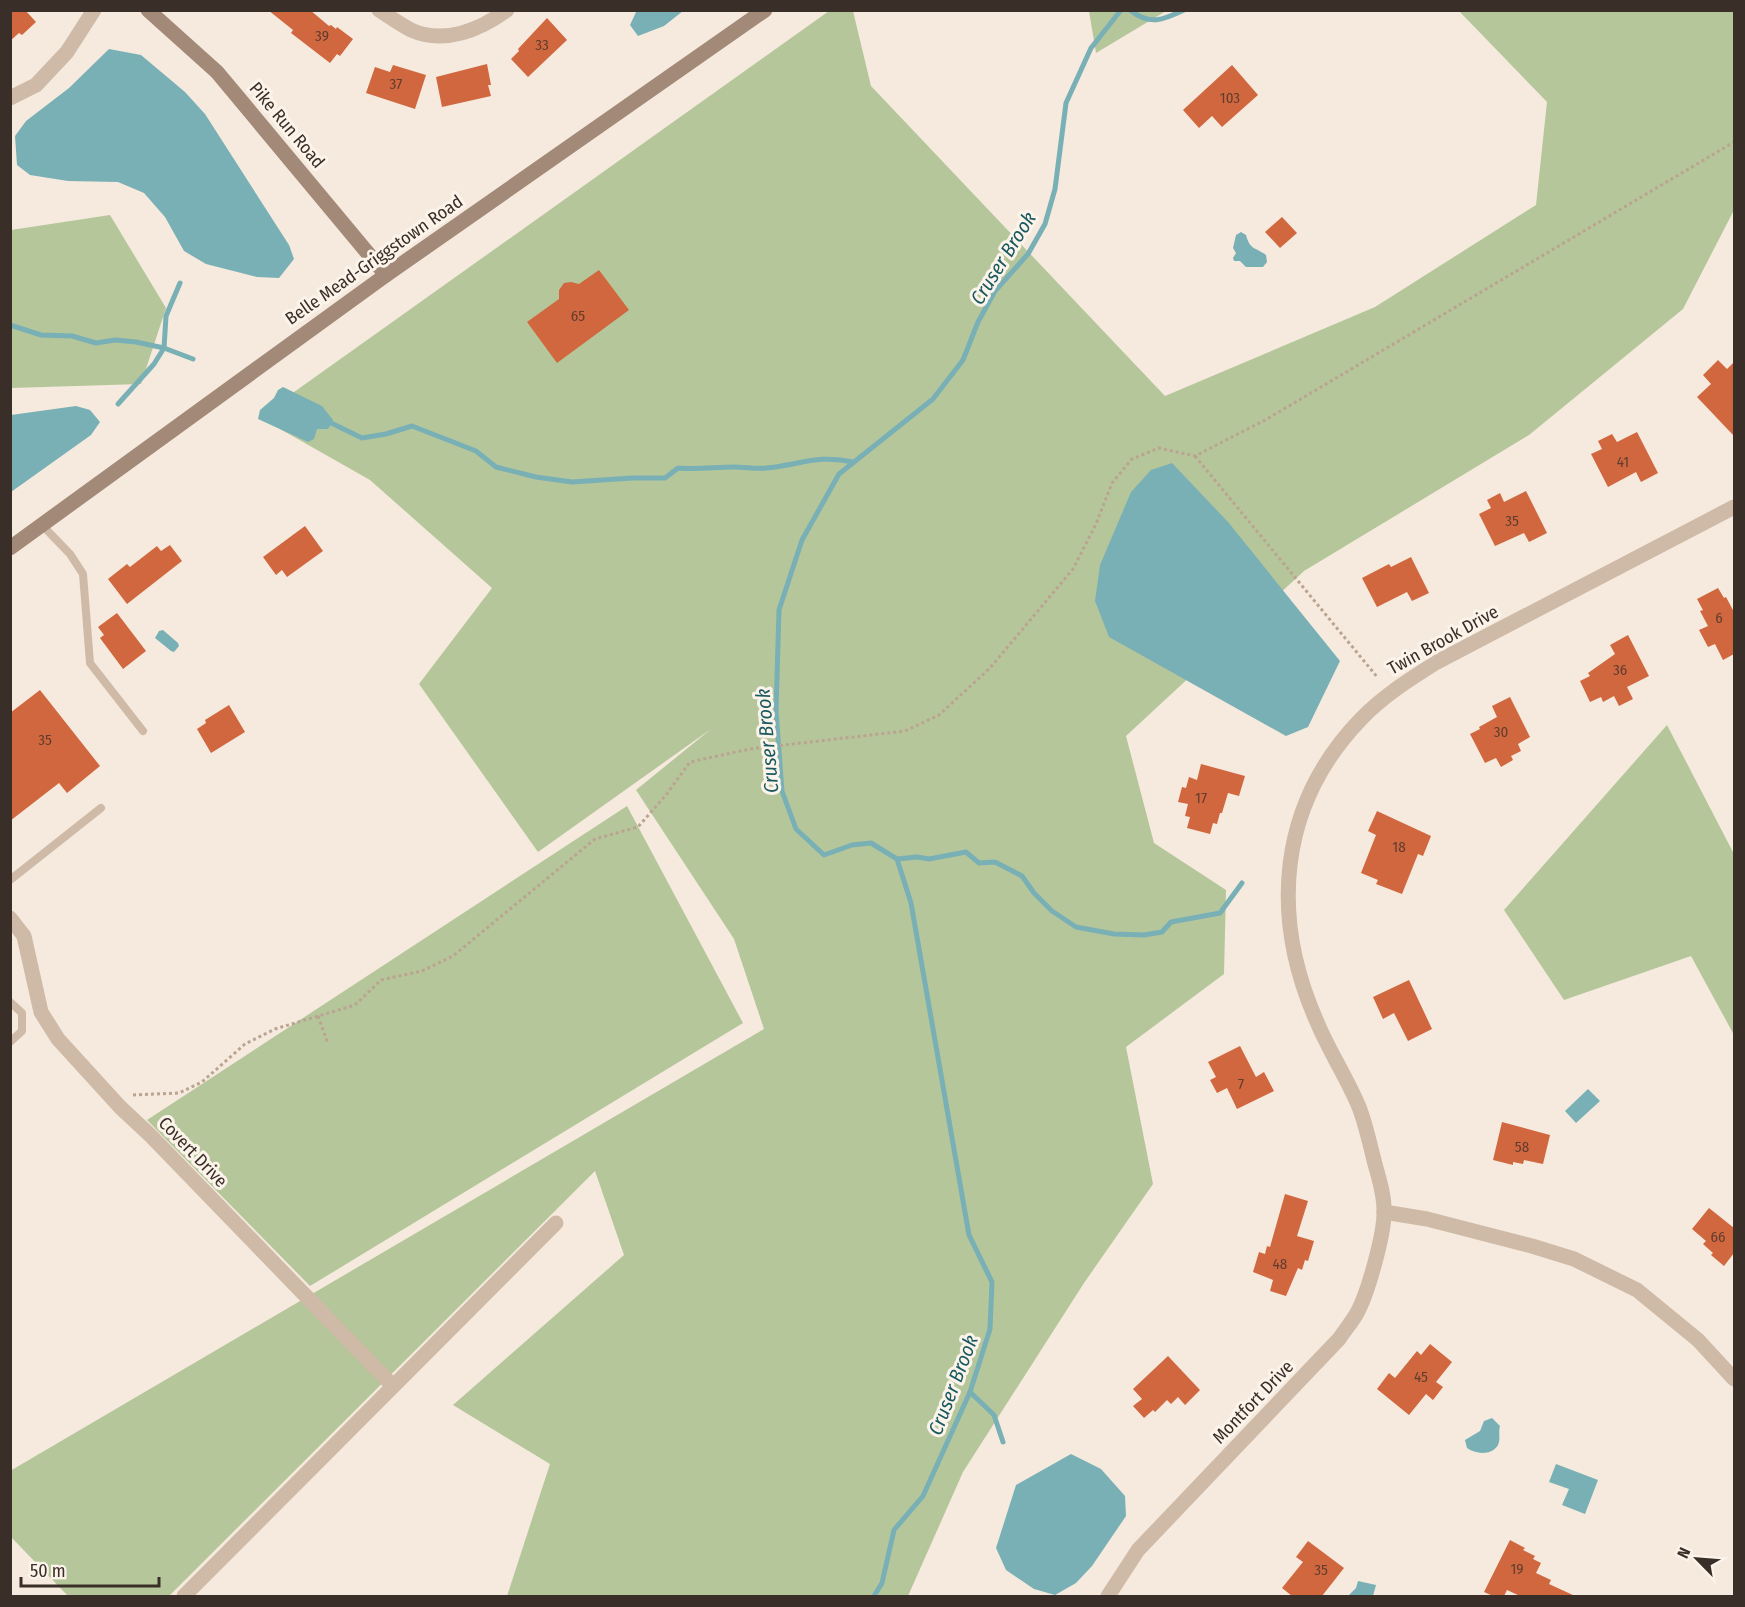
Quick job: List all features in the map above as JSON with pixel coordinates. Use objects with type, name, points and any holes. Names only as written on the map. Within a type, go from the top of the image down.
[{"type":"street","points":[[10,99],[36,85],[66,52],[94,10]]},
{"type":"street","name":"Pike Run Road","points":[[148,10],[217,72],[386,275]]},
{"type":"street","points":[[379,10],[413,31],[433,36],[471,31],[494,20],[507,10]]},
{"type":"street","name":"Belle Mead-Griggstown Road","points":[[10,548],[386,275],[765,10]]},
{"type":"street","name":"Twin Brook Drive","points":[[1359,1108],[1316,1021],[1299,974],[1289,926],[1288,893],[1291,853],[1305,806],[1334,750],[1361,718],[1392,691],[1410,679],[1734,507]]},
{"type":"street","name":"Covert Drive","points":[[10,918],[24,936],[41,1012],[58,1039],[120,1107],[151,1136],[393,1386]]},
{"type":"street","name":"Montfort Drive","points":[[1108,1596],[1138,1550],[1339,1339],[1358,1311],[1376,1258],[1384,1212],[1380,1184],[1359,1108]]},
{"type":"street","points":[[1384,1212],[1437,1222],[1574,1259],[1637,1290],[1698,1340],[1734,1379]]},
{"type":"street","points":[[184,1596],[556,1223]]},
{"type":"lane","points":[[41,524],[70,554],[83,574],[90,663],[142,731]]},
{"type":"lane","points":[[10,880],[101,808]]},
{"type":"lane","points":[[10,1002],[22,1013],[41,1012]]},
{"type":"lane","points":[[10,1042],[22,1031],[22,1013]]},
{"type":"path","points":[[1195,456],[1268,419],[1734,142]]},
{"type":"path","points":[[133,1095],[179,1093],[202,1082],[246,1044],[275,1029],[355,1005],[381,980],[422,971],[453,956],[596,839],[638,827],[666,795],[690,762],[750,749],[905,731],[939,715],[990,668],[1074,568],[1096,524],[1112,483],[1132,459],[1159,448],[1195,456],[1378,678]]},
{"type":"path","points":[[318,1016],[328,1044]]},
{"type":"green space","points":[[1089,10],[1166,11],[1096,53]]},
{"type":"green space","points":[[829,11],[853,11],[871,86],[1165,396],[1375,307],[1536,205],[1547,102],[1459,11],[1734,11],[1734,210],[1683,309],[1529,435],[1304,571],[1126,736],[1154,843],[1226,890],[1224,974],[1126,1047],[1153,1184],[1084,1283],[963,1472],[908,1596],[507,1596],[550,1464],[453,1405],[624,1255],[595,1171],[169,1596],[68,1596],[11,1537],[10,1471],[764,1029],[734,939],[636,790],[711,729],[538,852],[419,684],[492,588],[370,480],[259,417]]},
{"type":"green space","points":[[110,215],[166,308],[141,384],[11,388],[11,230]]},
{"type":"green space","points":[[1667,725],[1734,854],[1734,1035],[1691,956],[1564,1000],[1504,910]]},
{"type":"green space","points":[[627,806],[743,1023],[310,1286],[147,1120]]},
{"type":"water","points":[[637,10],[683,11],[664,26],[638,36],[630,25]]},
{"type":"water","points":[[109,49],[141,55],[185,92],[205,114],[289,245],[294,259],[279,278],[257,277],[206,264],[184,251],[165,217],[144,193],[118,182],[68,181],[30,175],[17,165],[15,136],[26,121],[69,88]]},
{"type":"water","points":[[1241,232],[1246,235],[1251,246],[1266,255],[1267,262],[1263,267],[1246,267],[1240,261],[1234,261],[1236,253],[1233,248],[1236,235]]},
{"type":"water","points":[[283,387],[322,406],[333,420],[328,429],[317,429],[314,439],[308,442],[258,419],[260,410]]},
{"type":"water","points":[[76,406],[90,410],[100,422],[91,435],[11,492],[11,415]]},
{"type":"water","points":[[1172,463],[1228,522],[1340,661],[1308,727],[1286,736],[1109,637],[1095,601],[1100,565],[1131,492],[1151,470]]},
{"type":"water","points":[[163,630],[178,643],[179,646],[174,652],[155,638],[159,631]]},
{"type":"water","points":[[1588,1089],[1600,1101],[1576,1123],[1565,1111]]},
{"type":"water","points":[[1492,1418],[1500,1426],[1499,1443],[1495,1449],[1483,1453],[1467,1448],[1465,1440],[1480,1431],[1484,1421]]},
{"type":"water","points":[[1071,1454],[1101,1469],[1125,1496],[1126,1516],[1092,1566],[1076,1583],[1055,1595],[1034,1589],[1006,1570],[996,1548],[1016,1485]]},
{"type":"water","points":[[1556,1464],[1598,1480],[1585,1514],[1562,1505],[1569,1489],[1549,1482]]},
{"type":"water","points":[[1358,1581],[1376,1585],[1373,1596],[1348,1596],[1356,1588]]},
{"type":"building","points":[[10,10],[25,10],[36,22],[22,35],[19,33],[10,41]]},
{"type":"building","points":[[268,10],[310,10],[329,26],[336,29],[337,27],[353,39],[340,56],[337,54],[330,63],[291,33],[293,30]]},
{"type":"building","points":[[547,18],[567,40],[528,77],[511,59]]},
{"type":"building","points":[[487,64],[491,96],[442,107],[436,77]]},
{"type":"building","points":[[393,65],[426,75],[415,109],[366,93],[375,67],[390,72]]},
{"type":"building","points":[[1232,65],[1258,95],[1222,127],[1212,116],[1199,128],[1183,110]]},
{"type":"building","points":[[1282,217],[1297,233],[1280,248],[1265,232]]},
{"type":"building","points":[[599,270],[629,310],[557,363],[527,322],[559,299],[559,290],[564,283],[579,284]]},
{"type":"building","points":[[1718,360],[1727,369],[1734,362],[1734,436],[1697,397],[1711,384],[1703,375]]},
{"type":"building","points":[[1637,432],[1658,473],[1641,482],[1636,472],[1608,487],[1591,454],[1602,449],[1598,441],[1612,434],[1617,442]]},
{"type":"building","points":[[1526,491],[1547,533],[1529,542],[1524,533],[1495,546],[1479,514],[1491,508],[1487,500],[1500,493],[1504,502]]},
{"type":"building","points":[[305,526],[323,551],[287,577],[282,570],[276,575],[263,557]]},
{"type":"building","points":[[170,545],[182,561],[127,604],[108,579],[127,564],[130,567],[157,546],[161,551]]},
{"type":"building","points":[[1411,557],[1429,593],[1412,601],[1407,592],[1377,607],[1362,578],[1389,564],[1391,567]]},
{"type":"building","points":[[1718,588],[1734,612],[1734,654],[1723,660],[1715,644],[1708,647],[1699,630],[1708,626],[1697,599]]},
{"type":"building","points":[[117,613],[146,651],[123,669],[100,638],[104,635],[98,627]]},
{"type":"building","points":[[1628,635],[1649,676],[1627,687],[1633,699],[1619,706],[1614,696],[1603,702],[1601,697],[1590,702],[1580,681],[1590,676],[1588,673],[1615,654],[1610,645]]},
{"type":"building","points":[[40,690],[100,766],[67,793],[59,783],[10,821],[10,713]]},
{"type":"building","points":[[1510,697],[1530,737],[1518,744],[1521,751],[1511,756],[1513,760],[1501,767],[1496,758],[1485,763],[1470,734],[1497,717],[1492,706]]},
{"type":"building","points":[[229,705],[245,732],[211,753],[197,729],[206,723],[205,720]]},
{"type":"building","points":[[1201,764],[1245,776],[1239,796],[1228,793],[1222,813],[1220,813],[1217,824],[1213,823],[1210,834],[1187,828],[1190,817],[1185,816],[1188,804],[1178,802],[1182,787],[1186,788],[1189,777],[1197,780]]},
{"type":"building","points":[[1377,811],[1431,836],[1423,856],[1418,854],[1402,894],[1376,884],[1378,880],[1361,873],[1376,835],[1368,831]]},
{"type":"building","points":[[1409,980],[1432,1029],[1408,1041],[1394,1013],[1383,1019],[1373,997]]},
{"type":"building","points":[[1240,1046],[1256,1077],[1264,1072],[1274,1091],[1237,1109],[1227,1088],[1217,1093],[1210,1080],[1216,1077],[1208,1062]]},
{"type":"building","points":[[1502,1122],[1550,1135],[1543,1164],[1524,1160],[1523,1164],[1513,1162],[1513,1165],[1493,1160]]},
{"type":"building","points":[[1285,1194],[1308,1201],[1297,1236],[1314,1241],[1308,1261],[1305,1260],[1302,1270],[1298,1268],[1286,1296],[1270,1291],[1273,1280],[1253,1272],[1259,1252],[1265,1254],[1267,1246],[1270,1247]]},
{"type":"building","points":[[1709,1208],[1734,1228],[1734,1253],[1724,1266],[1711,1255],[1713,1253],[1703,1244],[1706,1241],[1692,1229]]},
{"type":"building","points":[[1430,1344],[1452,1362],[1436,1382],[1443,1387],[1433,1400],[1426,1394],[1409,1415],[1377,1389],[1389,1373],[1395,1378],[1417,1351],[1421,1355]]},
{"type":"building","points":[[1168,1356],[1200,1390],[1185,1405],[1178,1397],[1171,1404],[1167,1400],[1155,1412],[1153,1410],[1144,1418],[1133,1406],[1142,1399],[1133,1389]]},
{"type":"building","points":[[1510,1540],[1525,1548],[1523,1550],[1535,1556],[1533,1559],[1541,1563],[1536,1573],[1551,1580],[1549,1584],[1575,1596],[1520,1596],[1507,1590],[1504,1596],[1493,1596],[1484,1592]]},
{"type":"building","points":[[1308,1541],[1344,1568],[1322,1596],[1292,1596],[1282,1588],[1303,1562],[1296,1557]]},
{"type":"waterway","name":"Cruser Brook","points":[[874,1596],[882,1583],[894,1530],[923,1496],[970,1392],[990,1329],[992,1282],[969,1235],[911,903],[897,859],[871,843],[852,845],[824,855],[796,829],[782,791],[776,711],[779,610],[802,540],[839,474],[933,399],[963,360],[978,322],[995,291],[1028,254],[1045,224],[1055,189],[1066,103],[1091,48],[1121,10]]},
{"type":"waterway","points":[[1130,10],[1150,20],[1163,19],[1184,10]]},
{"type":"waterway","points":[[118,404],[154,364],[164,348],[166,316],[180,283]]},
{"type":"waterway","points":[[10,325],[41,335],[72,336],[96,343],[115,340],[136,342],[164,348],[193,359]]},
{"type":"waterway","points":[[325,420],[362,438],[412,426],[476,451],[496,467],[536,477],[572,482],[665,478],[678,468],[762,468],[830,459],[853,462]]},
{"type":"waterway","points":[[897,859],[917,857],[929,859],[966,852],[979,863],[995,862],[1022,876],[1034,893],[1052,911],[1076,927],[1114,934],[1144,935],[1162,932],[1171,922],[1220,913],[1242,883]]},
{"type":"waterway","points":[[970,1392],[994,1415],[1003,1442]]}]
